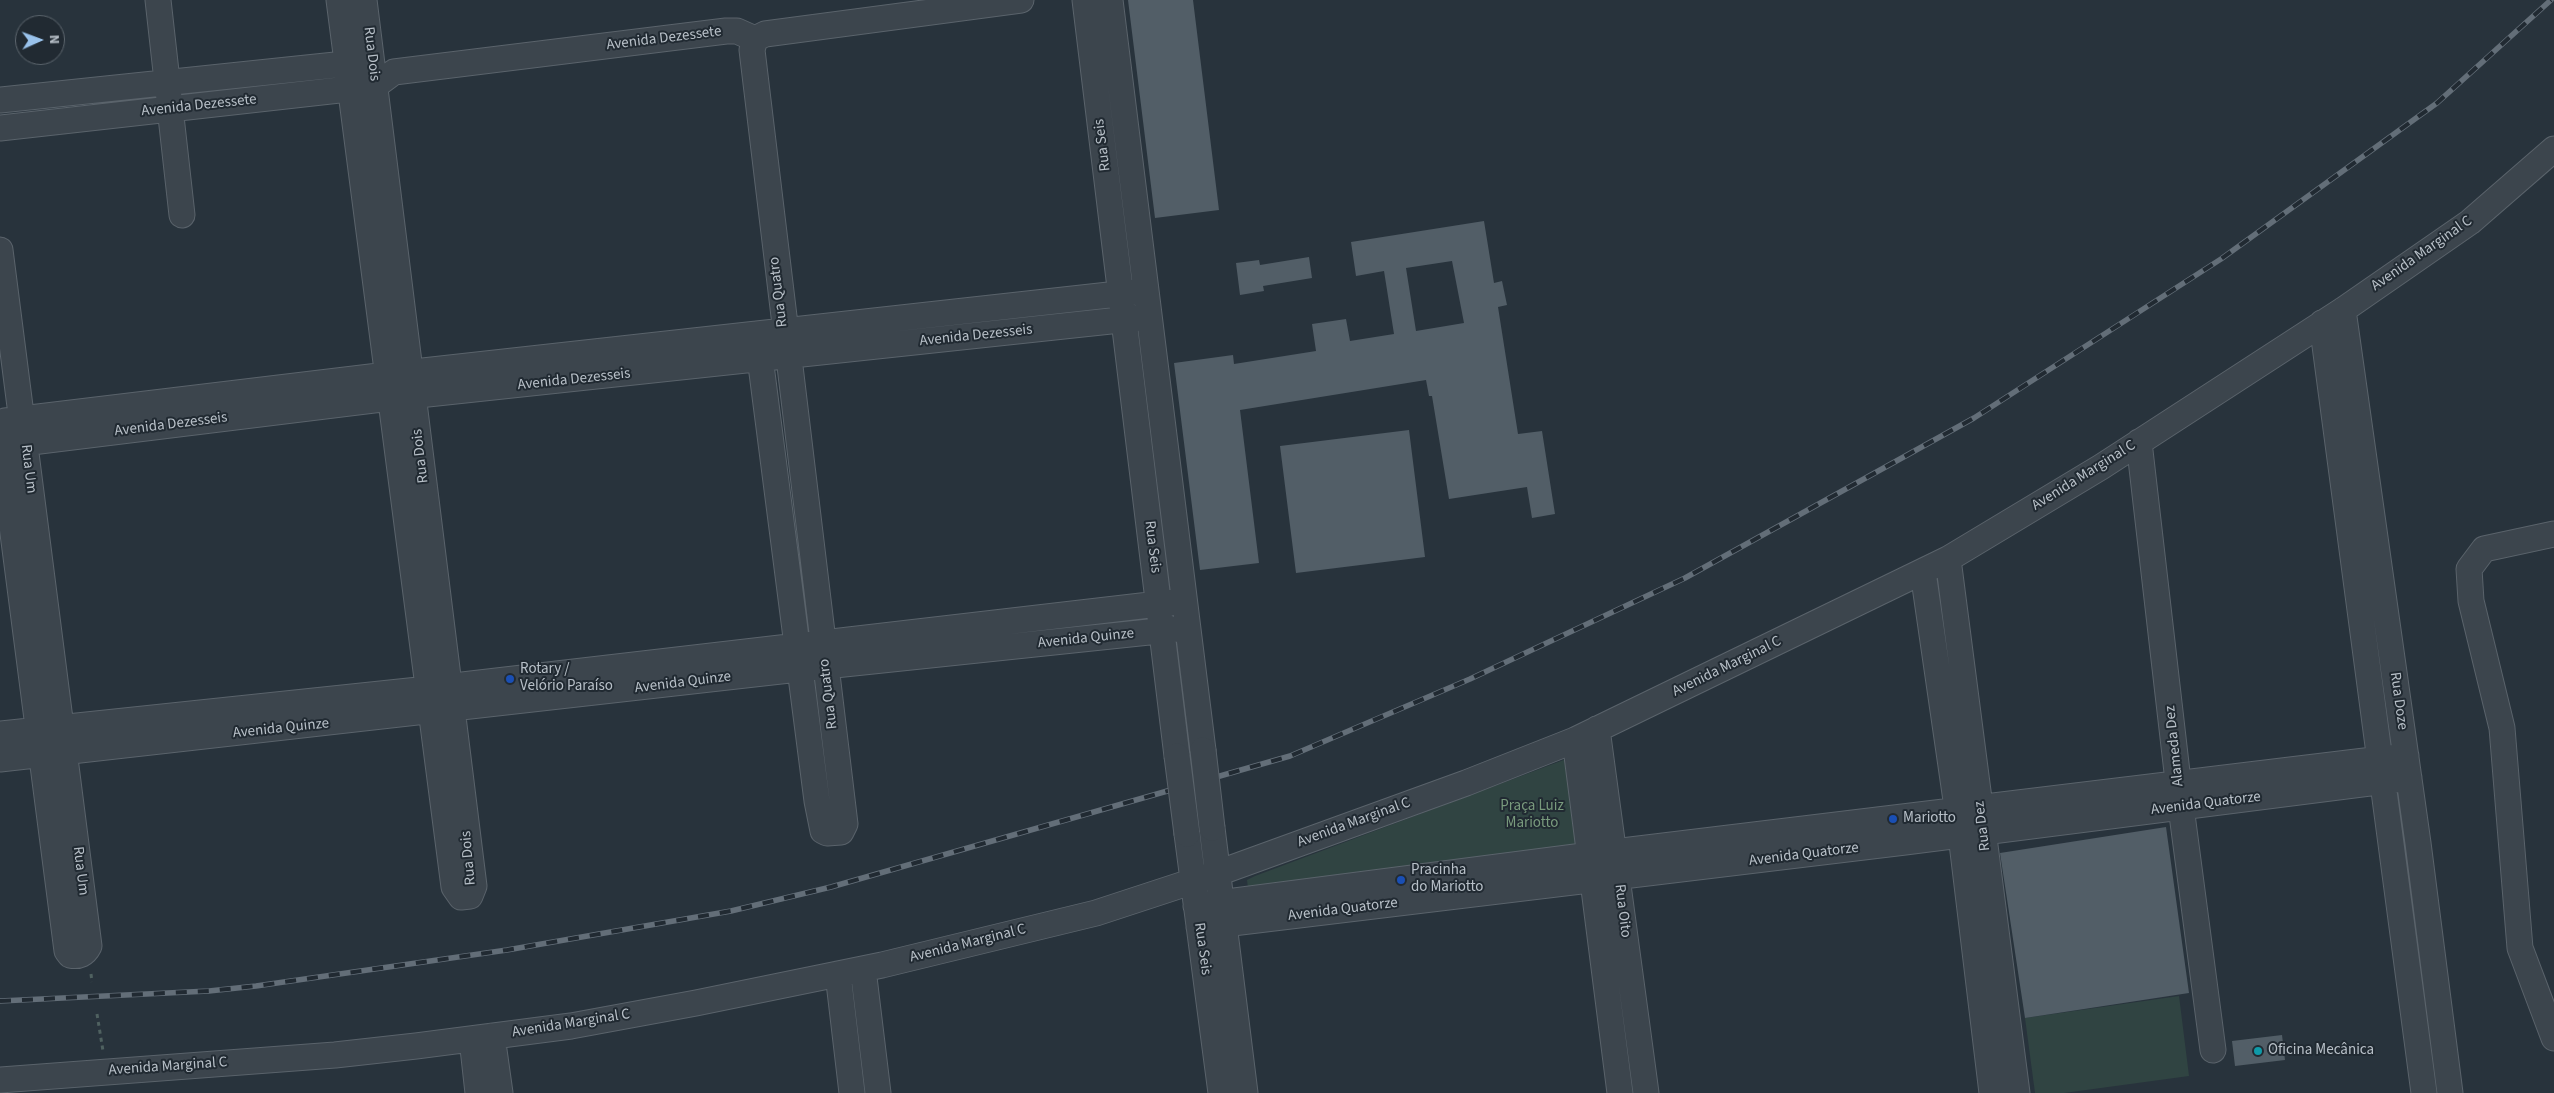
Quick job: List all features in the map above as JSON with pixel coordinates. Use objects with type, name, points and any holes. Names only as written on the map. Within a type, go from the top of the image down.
[{"type":"street","points":[[158,0],[182,215]]},
{"type":"street","name":"Rua Dois","points":[[339,0],[350,89],[400,386],[440,699],[474,886],[470,896],[466,897],[461,897],[454,887],[440,699]]},
{"type":"street","name":"Rua Dois","points":[[364,0],[372,62],[385,79],[400,386]]},
{"type":"street","points":[[755,39],[765,34],[1021,0]]},
{"type":"street","name":"Rua Seis","points":[[1098,6],[1145,291],[1136,318]]},
{"type":"street","name":"Rua Seis","points":[[1098,6],[1121,294],[1136,318],[1172,602],[1187,628],[1245,1093]]},
{"type":"street","name":"Avenida Dezessete","points":[[0,128],[350,89],[385,79],[726,31],[746,34],[755,39]]},
{"type":"street","name":"Rua Quatro","points":[[755,39],[752,50],[784,332],[845,824],[841,832],[827,833],[823,831],[817,801],[757,334]]},
{"type":"street","name":"Avenida Dezessete","points":[[0,100],[372,62]]},
{"type":"street","name":"Avenida Marginal C","points":[[0,1080],[96,1083],[571,1026],[863,969],[1096,913],[1218,873],[1586,735],[1948,559],[2139,442],[2343,310],[2470,222],[2554,149]]},
{"type":"street","name":"Rua Um","points":[[0,250],[8,435],[53,753],[67,951],[70,955],[79,956],[87,951],[89,946],[53,753]]},
{"type":"street","name":"Avenida Dezesseis","points":[[8,435],[400,386],[757,334],[1145,291]]},
{"type":"street","name":"Rua Doze","points":[[2343,310],[2408,767],[2450,1093]]},
{"type":"street","name":"Avenida Dezesseis","points":[[400,386],[760,360],[1136,318]]},
{"type":"street","name":"Rua Doze","points":[[2322,323],[2424,1093]]},
{"type":"street","name":"Alameda Dez","points":[[2139,442],[2180,795],[2213,1050]]},
{"type":"street","points":[[2554,534],[2484,549],[2469,569],[2471,601],[2502,728],[2520,948],[2554,1038]]},
{"type":"street","name":"Rua Dez","points":[[1948,559],[1975,825],[1992,1093]]},
{"type":"street","name":"Rua Dez","points":[[1923,572],[1957,811],[1975,825],[2018,1093]]},
{"type":"street","name":"Rua Seis","points":[[1172,602],[1163,631],[1221,1093]]},
{"type":"street","name":"Avenida Quinze","points":[[0,734],[50,728],[800,670],[824,655],[1172,602]]},
{"type":"street","name":"Avenida Quinze","points":[[0,759],[440,699],[797,646],[824,655],[1187,628]]},
{"type":"street","name":"Rua Oito","points":[[1586,735],[1620,1093]]},
{"type":"street","name":"Avenida Quatorze","points":[[1599,863],[1618,877],[2180,795],[2408,767]]},
{"type":"street","points":[[817,801],[841,798]]},
{"type":"street","name":"Avenida Quatorze","points":[[1198,916],[1599,863],[1957,811]]},
{"type":"street","name":"Rua Oito","points":[[1618,877],[1646,1093]]},
{"type":"street","points":[[863,969],[878,1093]]},
{"type":"street","points":[[838,974],[852,1093]]},
{"type":"street","points":[[478,1093],[482,1038]]},
{"type":"street","points":[[482,1038],[500,1093]]},
{"type":"path","points":[[96,1083],[97,1014]]},
{"type":"green space","name":"Praça Luiz Mariotto","points":[[1569,758],[1582,852],[1248,888],[1247,880],[1255,876]]},
{"type":"green space","points":[[2179,996],[2189,1076],[2064,1093],[2035,1093],[2025,1018]]},
{"type":"building","points":[[1128,0],[1193,0],[1219,210],[1155,218]]},
{"type":"building","points":[[1484,221],[1494,283],[1502,281],[1507,305],[1498,307],[1518,434],[1542,431],[1555,514],[1532,518],[1527,487],[1449,499],[1432,396],[1429,396],[1426,380],[1240,410],[1259,563],[1200,570],[1174,363],[1233,355],[1234,364],[1316,351],[1312,324],[1346,319],[1350,341],[1394,334],[1384,271],[1356,276],[1351,242]],"holes":[[[1452,261],[1464,323],[1416,331],[1406,268]]]},
{"type":"building","points":[[1309,257],[1312,278],[1263,286],[1264,291],[1240,295],[1236,263],[1259,260],[1260,265]]},
{"type":"building","points":[[1409,430],[1425,557],[1296,573],[1280,446]]},
{"type":"building","points":[[2166,827],[2189,993],[2025,1018],[2000,853]]},
{"type":"building","name":"Oficina Mecânica","points":[[2282,1035],[2285,1060],[2235,1066],[2232,1041]]},
{"type":"railway","points":[[0,1001],[209,991],[256,986],[507,950],[731,911],[831,887],[1290,756],[1470,679],[1685,578],[1974,418],[2221,259],[2437,103],[2551,0]]},
{"type":"place","name":"Rotary / Velório Paraíso","points":[[510,679]]},
{"type":"place","name":"Mariotto","points":[[1893,819]]},
{"type":"place","name":"Pracinha do Mariotto","points":[[1401,880]]},
{"type":"place","name":"Oficina Mecânica","points":[[2258,1051]]}]
